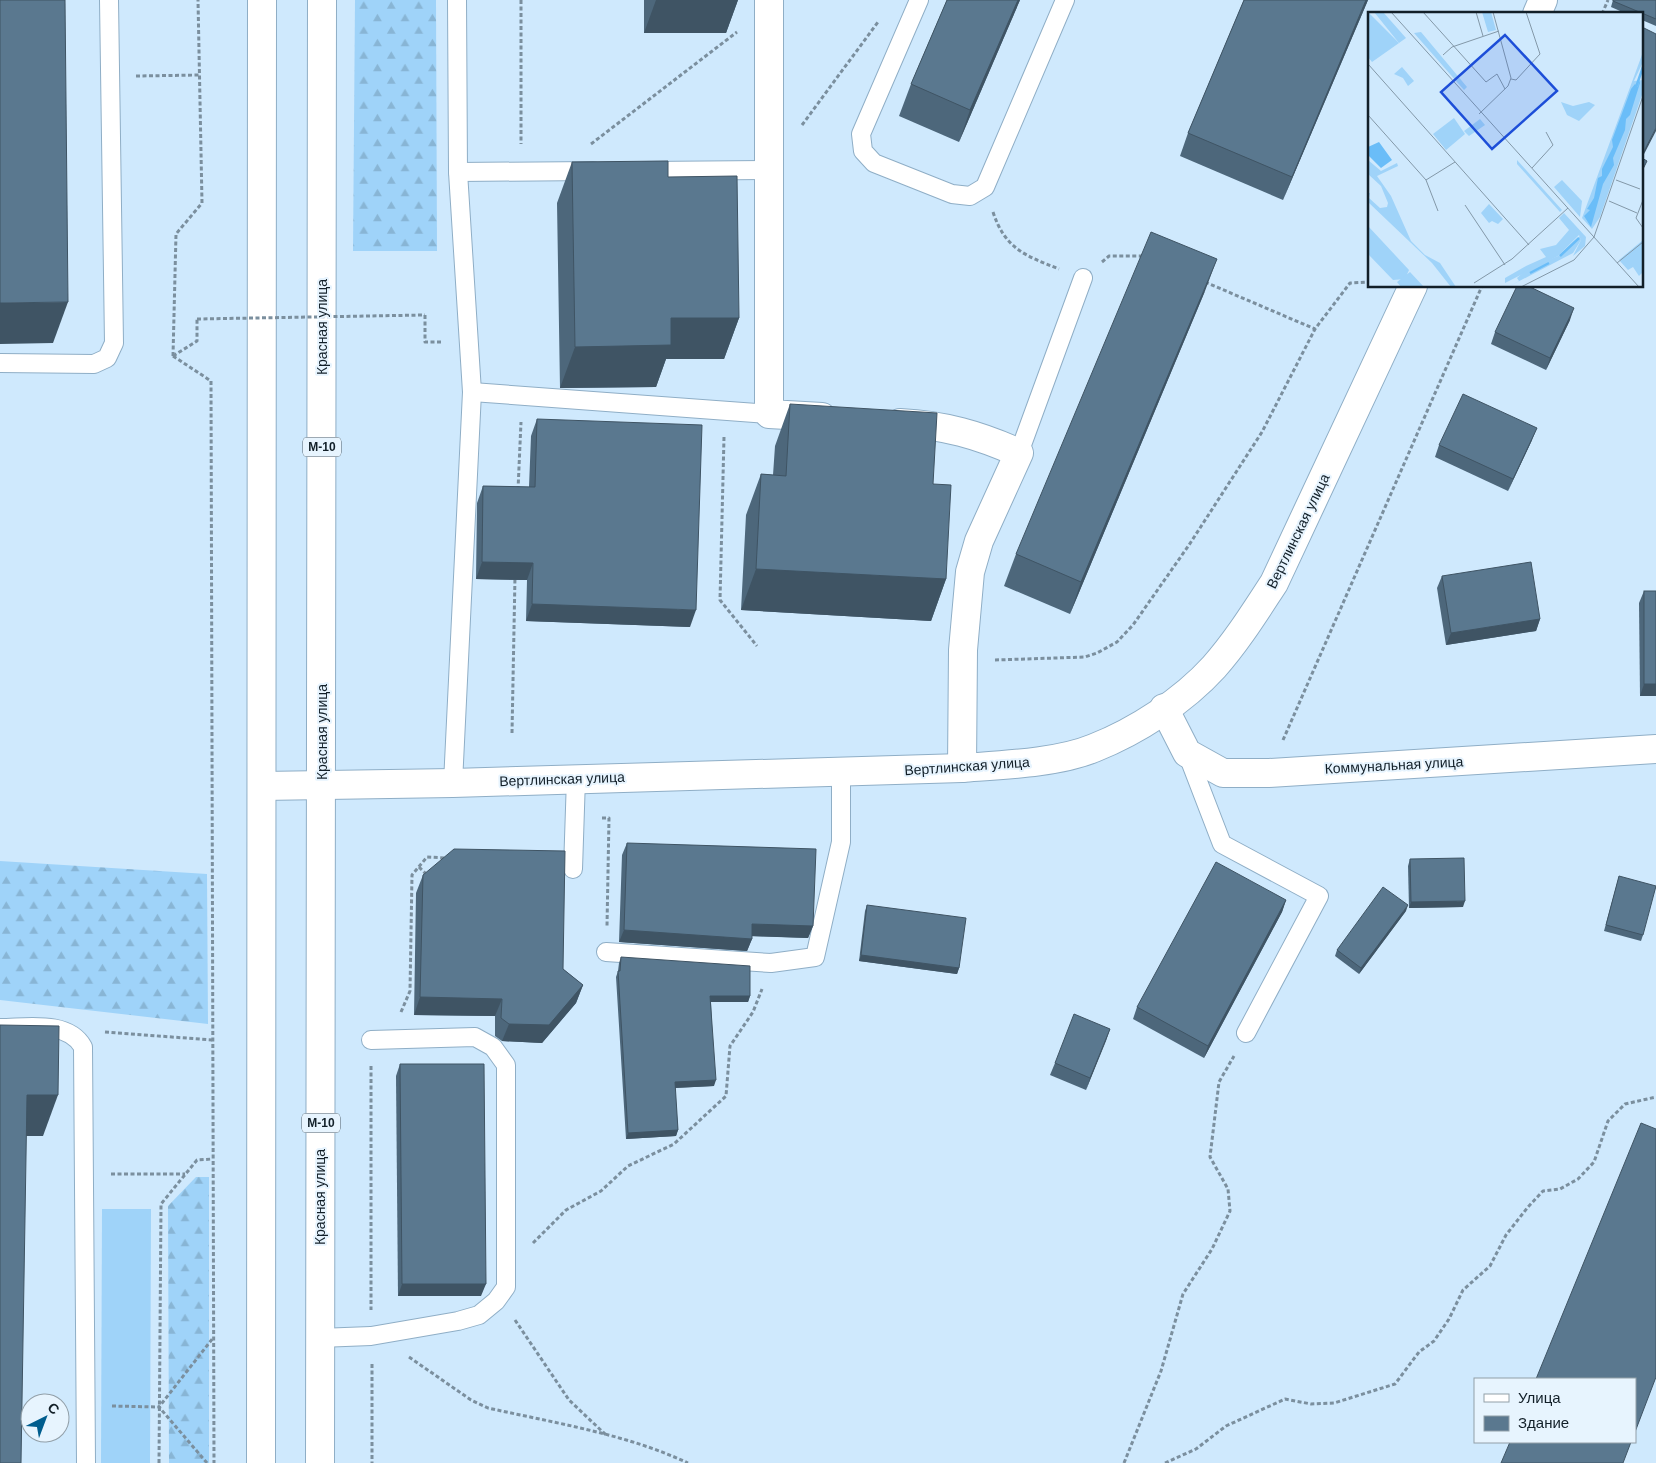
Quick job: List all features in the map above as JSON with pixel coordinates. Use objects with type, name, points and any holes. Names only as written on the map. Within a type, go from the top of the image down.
[{"type":"main road","points":[[261,1463],[262,0]]},
{"type":"main road","name":"Красная улица","points":[[320,1463],[322,0]]},
{"type":"main road","points":[[1538,12],[1543,0]]},
{"type":"main road","points":[[769,4],[769,414],[848,419]]},
{"type":"main road","name":"Вертлинская улица","points":[[262,786],[453,783],[962,768],[1036,762],[1093,748],[1128,731],[1189,690],[1214,667],[1244,629],[1274,583],[1412,288]]},
{"type":"main road","points":[[877,421],[926,424],[983,437],[1019,454],[979,541],[970,572],[963,650],[962,768]]},
{"type":"main road","points":[[1164,708],[1187,753]]},
{"type":"main road","name":"Коммунальная улица","points":[[1187,753],[1222,773],[1269,773],[1656,750]]},
{"type":"lane","points":[[0,363],[94,364],[107,358],[112,351],[114,342],[109,0]]},
{"type":"lane","points":[[453,783],[472,392],[458,172],[457,0]]},
{"type":"lane","points":[[919,0],[862,134],[863,151],[874,163],[952,194],[970,196],[985,188],[1065,0]]},
{"type":"lane","points":[[632,171],[769,170]]},
{"type":"lane","points":[[458,172],[613,171]]},
{"type":"lane","points":[[1019,454],[1084,278]]},
{"type":"lane","points":[[472,392],[769,414]]},
{"type":"lane","points":[[1187,753],[1222,844],[1319,896],[1246,1033]]},
{"type":"lane","points":[[606,952],[771,962],[815,957],[841,842],[841,772]]},
{"type":"lane","points":[[573,869],[576,778]]},
{"type":"lane","points":[[0,1028],[60,1029],[73,1034],[83,1047],[86,1463]]},
{"type":"lane","points":[[319,1338],[371,1336],[458,1321],[479,1314],[496,1301],[506,1287],[506,1066],[494,1047],[475,1037],[371,1040]]},
{"type":"path","points":[[173,356],[176,234],[202,203],[198,0]]},
{"type":"path","points":[[521,0],[522,171]]},
{"type":"path","points":[[1603,12],[1608,0]]},
{"type":"path","points":[[555,172],[769,4]]},
{"type":"path","points":[[797,131],[882,16]]},
{"type":"path","points":[[110,76],[200,76]]},
{"type":"path","points":[[985,188],[997,222],[1008,242],[1026,256],[1084,278],[1109,256],[1141,255],[1150,259]]},
{"type":"path","points":[[1196,278],[1314,328]]},
{"type":"path","points":[[964,660],[1085,657],[1117,642],[1133,625],[1189,545],[1262,432],[1314,328],[1350,283],[1368,282]]},
{"type":"path","points":[[1269,773],[1481,288]]},
{"type":"path","points":[[173,356],[197,341],[197,319],[425,315],[426,342]]},
{"type":"path","points":[[173,356],[211,381],[214,1463]]},
{"type":"path","points":[[518,496],[522,396]]},
{"type":"path","points":[[725,412],[720,600],[757,646]]},
{"type":"path","points":[[512,734],[515,575]]},
{"type":"path","points":[[600,818],[609,818],[606,952]]},
{"type":"path","points":[[372,1463],[371,1040],[398,1020],[410,991],[412,875],[428,857],[447,858]]},
{"type":"path","points":[[419,867],[431,880]]},
{"type":"path","points":[[532,1244],[566,1210],[601,1190],[628,1166],[674,1144],[726,1096],[730,1046],[753,1012],[771,962]]},
{"type":"path","points":[[60,1029],[212,1040]]},
{"type":"path","points":[[1124,1463],[1161,1371],[1183,1294],[1212,1249],[1230,1212],[1228,1189],[1210,1157],[1219,1082],[1246,1033]]},
{"type":"path","points":[[1165,1463],[1196,1449],[1226,1426],[1285,1399],[1311,1404],[1334,1403],[1395,1384],[1419,1352],[1434,1341],[1449,1319],[1463,1290],[1490,1266],[1506,1235],[1528,1207],[1543,1191],[1560,1188],[1578,1179],[1594,1162],[1608,1121],[1625,1104],[1656,1097]]},
{"type":"path","points":[[159,1463],[160,1204],[197,1160],[212,1159]]},
{"type":"path","points":[[123,1174],[186,1174]]},
{"type":"path","points":[[506,1287],[514,1318],[541,1360],[569,1400],[606,1435]]},
{"type":"path","points":[[371,1336],[427,1368],[471,1400],[488,1408],[606,1435],[665,1452],[688,1463]]},
{"type":"path","points":[[159,1407],[214,1337]]},
{"type":"path","points":[[86,1406],[159,1407],[207,1463]]},
{"type":"green space","points":[[355,0],[436,0],[437,251],[353,251]]},
{"type":"green space","points":[[0,861],[207,874],[208,1024],[0,1000]]},
{"type":"green space","points":[[196,1177],[209,1177],[209,1463],[169,1463],[168,1206]]},
{"type":"green space","points":[[102,1209],[151,1209],[150,1463],[101,1463]]},
{"type":"building","points":[[0,0],[65,0],[68,302],[0,303]]},
{"type":"building","points":[[947,0],[1018,0],[970,110],[911,84]]},
{"type":"building","points":[[1244,0],[1366,0],[1292,177],[1188,133]]},
{"type":"building","points":[[1656,0],[1656,19],[1644,14],[1644,12],[1639,12],[1613,1]]},
{"type":"building","points":[[1644,28],[1656,34],[1656,128],[1644,151]]},
{"type":"building","points":[[668,161],[668,177],[737,176],[739,318],[671,318],[671,345],[575,347],[572,162]]},
{"type":"building","points":[[1151,232],[1217,259],[1081,582],[1016,554]]},
{"type":"building","points":[[1516,288],[1532,288],[1574,308],[1550,358],[1495,332]]},
{"type":"building","points":[[1463,394],[1537,428],[1513,479],[1439,445]]},
{"type":"building","points":[[790,404],[937,413],[933,484],[951,485],[946,579],[756,569],[761,474],[786,476]]},
{"type":"building","points":[[537,419],[702,425],[696,610],[532,604],[533,563],[482,562],[483,486],[535,487]]},
{"type":"building","points":[[1531,562],[1540,619],[1451,633],[1442,576]]},
{"type":"building","points":[[1644,591],[1656,591],[1656,684],[1644,684]]},
{"type":"building","points":[[627,843],[816,849],[813,926],[752,924],[752,939],[624,930]]},
{"type":"building","points":[[454,849],[565,851],[563,969],[583,985],[549,1025],[509,1024],[501,1018],[502,999],[420,997],[423,875]]},
{"type":"building","points":[[1464,858],[1465,901],[1411,902],[1410,859]]},
{"type":"building","points":[[1216,862],[1286,900],[1208,1046],[1137,1007]]},
{"type":"building","points":[[1619,876],[1656,886],[1643,935],[1606,925]]},
{"type":"building","points":[[1383,887],[1408,905],[1361,968],[1337,950]]},
{"type":"building","points":[[867,905],[966,918],[959,968],[861,955]]},
{"type":"building","points":[[621,957],[750,966],[750,996],[710,996],[716,1080],[675,1082],[678,1130],[628,1133],[618,971],[620,971]]},
{"type":"building","points":[[1074,1014],[1110,1029],[1090,1078],[1055,1063]]},
{"type":"building","points":[[0,1025],[59,1026],[58,1095],[27,1095],[22,1393],[20,1393],[21,1463],[0,1463]]},
{"type":"building","points":[[400,1064],[484,1064],[486,1284],[402,1284]]},
{"type":"building","points":[[1641,1123],[1656,1129],[1656,1377],[1636,1429],[1636,1378],[1536,1378]]},
{"type":"building","points":[[1510,1443],[1631,1443],[1623,1463],[1501,1463]]}]
